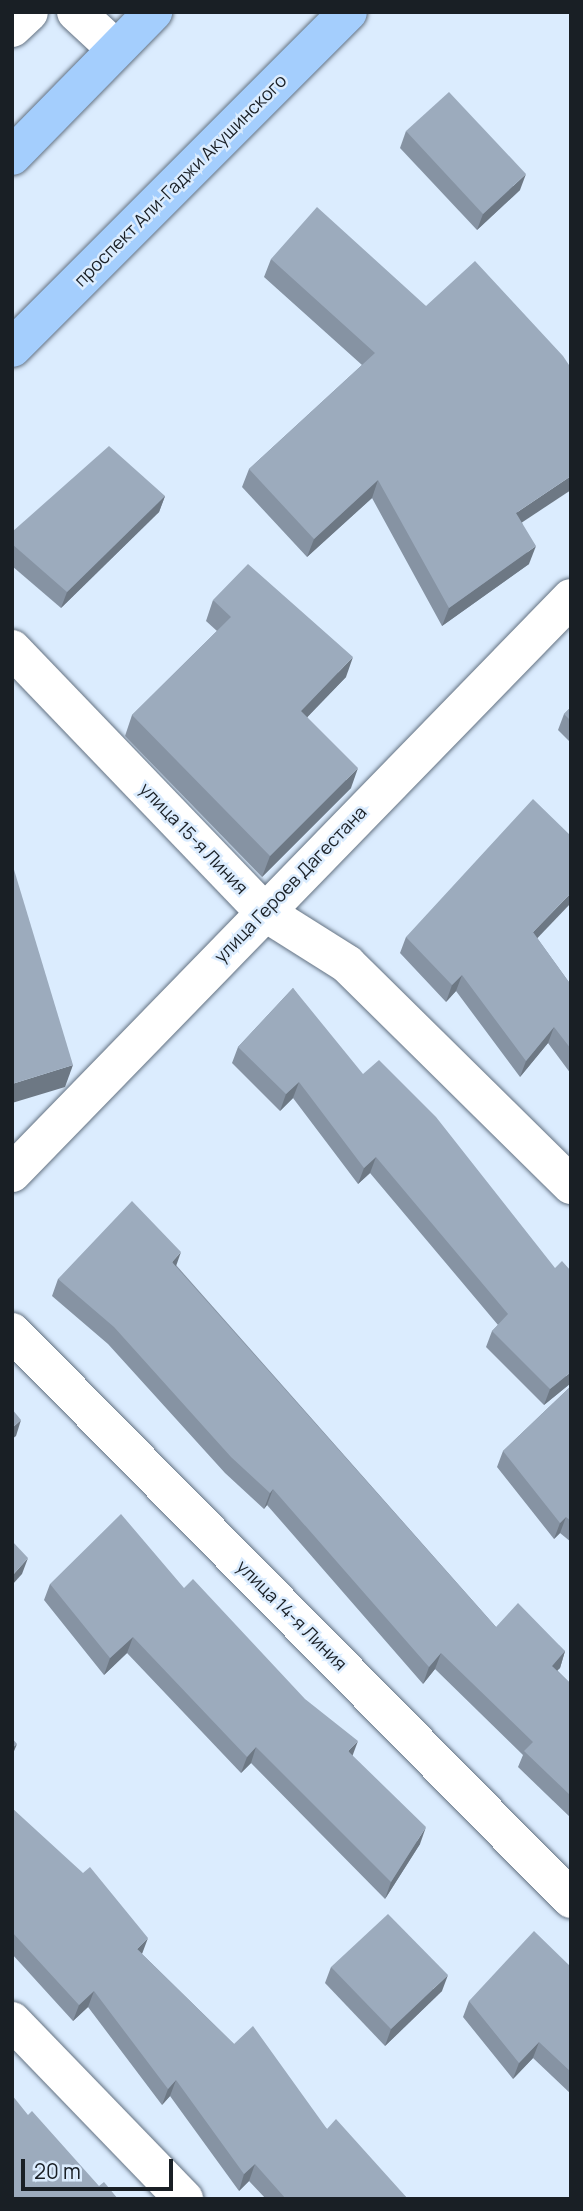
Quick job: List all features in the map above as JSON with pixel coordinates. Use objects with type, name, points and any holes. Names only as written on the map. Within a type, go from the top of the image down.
[{"type":"main road","points":[[12,156],[153,12]]},
{"type":"main road","name":"проспект Али-Гаджи Акушинского","points":[[12,348],[26,323],[348,12]]},
{"type":"street","points":[[12,28],[29,12]]},
{"type":"street","points":[[76,12],[116,50]]},
{"type":"street","name":"улица Героев Дагестана","points":[[12,1173],[263,911],[571,598]]},
{"type":"street","name":"улица 15-я Линия","points":[[12,649],[263,911],[347,964],[571,1185]]},
{"type":"street","name":"улица 14-я Линия","points":[[12,1332],[571,1899]]},
{"type":"street","points":[[12,2021],[184,2199]]},
{"type":"building","points":[[449,92],[526,174],[483,214],[406,131]]},
{"type":"building","points":[[317,207],[426,306],[475,261],[571,368],[571,476],[516,513],[536,546],[449,608],[378,480],[314,539],[249,469],[375,353],[271,259]]},
{"type":"building","points":[[109,446],[165,496],[67,592],[12,544],[12,532]]},
{"type":"building","points":[[248,564],[353,657],[301,711],[358,768],[270,856],[132,715],[231,617],[213,600]]},
{"type":"building","points":[[571,707],[571,721],[564,714]]},
{"type":"building","points":[[533,799],[571,836],[571,893],[533,932],[571,985],[571,1049],[554,1027],[526,1061],[462,975],[452,985],[406,937]]},
{"type":"building","points":[[12,863],[73,1065],[12,1084]]},
{"type":"building","points":[[293,988],[363,1074],[379,1060],[436,1117],[555,1268],[562,1261],[571,1271],[571,1372],[550,1389],[492,1331],[508,1314],[376,1157],[364,1168],[299,1082],[286,1094],[238,1047]]},
{"type":"building","points":[[132,1201],[181,1252],[172,1262],[496,1627],[518,1603],[565,1651],[552,1666],[571,1684],[571,1796],[524,1751],[533,1742],[441,1653],[429,1667],[273,1489],[270,1493],[231,1457],[114,1327],[58,1279]]},
{"type":"building","points":[[571,1386],[571,1521],[566,1517],[560,1523],[503,1451]]},
{"type":"building","points":[[12,1409],[21,1420],[12,1428]]},
{"type":"building","points":[[121,1514],[184,1588],[193,1579],[305,1699],[358,1741],[348,1751],[426,1827],[391,1882],[256,1747],[247,1757],[133,1637],[110,1658],[50,1584]]},
{"type":"building","points":[[12,1541],[28,1558],[12,1576]]},
{"type":"building","points":[[12,1808],[83,1873],[90,1867],[148,1938],[137,1949],[234,2044],[253,2026],[327,2129],[336,2119],[408,2199],[286,2199],[255,2164],[244,2174],[176,2080],[168,2089],[94,1991],[79,2005],[12,1932]]},
{"type":"building","points":[[388,1914],[448,1975],[391,2029],[331,1967]]},
{"type":"building","points":[[534,1931],[571,1967],[571,2072],[539,2042],[519,2063],[469,2001]]},
{"type":"building","points":[[12,2095],[28,2115],[32,2111],[99,2186],[104,2182],[118,2199],[13,2199]]}]
